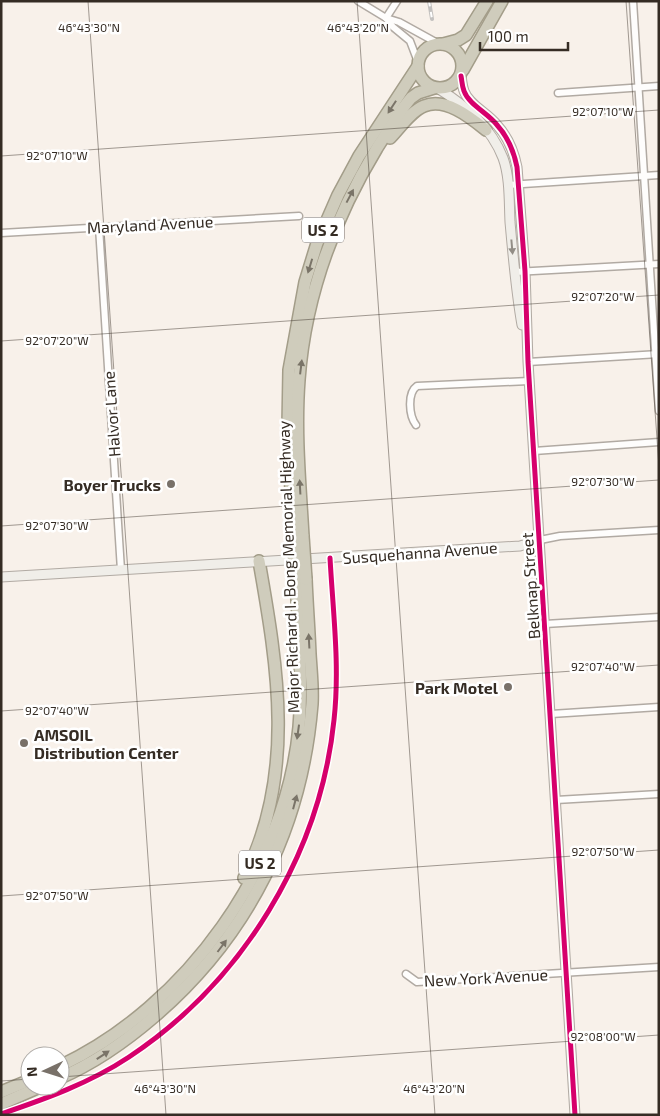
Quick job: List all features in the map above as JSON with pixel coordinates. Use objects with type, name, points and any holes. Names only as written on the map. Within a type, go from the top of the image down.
[{"type":"highway","name":"US 2","points":[[418,64],[420,56],[428,47],[458,40],[466,35],[486,1]]},
{"type":"highway","name":"US 2","points":[[437,88],[445,88],[454,84],[502,1]]},
{"type":"highway","points":[[496,12],[509,1]]},
{"type":"highway","points":[[441,44],[459,53],[463,65],[461,74]]},
{"type":"highway","points":[[418,64],[420,77],[428,86],[437,88]]},
{"type":"highway","name":"Major Richard I. Bong Memorial Highway","points":[[70,1073],[88,1064],[142,1027],[207,965],[254,899],[278,851],[294,805],[306,752],[312,702],[312,684],[288,425],[290,370],[305,282],[317,243],[338,195],[360,156],[418,64]]},
{"type":"highway","name":"Major Richard I. Bong Memorial Highway","points":[[298,536],[299,379],[306,326],[317,280],[336,225],[369,162],[411,98],[418,93],[437,88]]},
{"type":"highway","points":[[369,162],[414,112],[430,104],[451,107],[486,130]]},
{"type":"highway","points":[[158,999],[176,974],[210,934],[236,893],[258,845],[271,802],[276,776],[278,748],[278,696],[259,561]]},
{"type":"highway","name":"Major Richard I. Bong Memorial Highway","points":[[70,1061],[116,1033],[158,999],[198,960],[236,907],[257,869],[276,826],[284,801],[291,776],[299,728],[301,579]]},
{"type":"highway","points":[[1,1092],[20,1084]]},
{"type":"highway","points":[[1,1104],[20,1096]]},
{"type":"street","points":[[358,1],[386,18],[399,22],[441,44]]},
{"type":"street","points":[[386,18],[397,1]]},
{"type":"street","points":[[633,1],[657,354],[659,411]]},
{"type":"street","points":[[386,18],[393,27],[410,41],[418,64]]},
{"type":"street","name":"Belknap Street","points":[[461,74],[463,89],[467,97],[497,124],[509,142],[516,158],[519,185],[525,271],[529,381],[576,1115]]},
{"type":"street","points":[[558,93],[659,86]]},
{"type":"street","name":"Belknap Street","points":[[437,88],[474,115],[502,156],[508,185],[515,272],[528,362]]},
{"type":"street","points":[[508,185],[659,175]]},
{"type":"street","name":"Maryland Avenue","points":[[1,233],[299,216]]},
{"type":"street","name":"Halvor Lane","points":[[99,227],[121,570]]},
{"type":"street","points":[[515,272],[659,264]]},
{"type":"street","points":[[528,362],[657,354]]},
{"type":"street","points":[[416,425],[411,415],[410,394],[417,386],[529,381]]},
{"type":"street","points":[[534,451],[659,442]]},
{"type":"street","name":"Susquehanna Avenue","points":[[1,577],[520,546],[560,536],[659,530]]},
{"type":"street","points":[[545,624],[659,617]]},
{"type":"street","points":[[551,714],[659,707]]},
{"type":"street","points":[[556,800],[659,794]]},
{"type":"street","name":"New York Avenue","points":[[406,974],[417,982],[659,967]]},
{"type":"railway","points":[[429,1],[432,19]]},
{"type":"cycle path","points":[[461,76],[466,96],[493,121],[504,135],[512,150],[517,167],[525,271],[528,362],[575,1115]]},
{"type":"cycle path","points":[[1,1114],[51,1096],[99,1075],[129,1057],[170,1027],[207,992],[240,953],[269,911],[293,866],[312,819],[326,770],[336,700],[335,639],[330,558]]},
{"type":"place","name":"Boyer Trucks","points":[[171,484]]},
{"type":"place","name":"Park Motel","points":[[508,687]]},
{"type":"place","name":"AMSOIL Distribution Center","points":[[24,743]]}]
